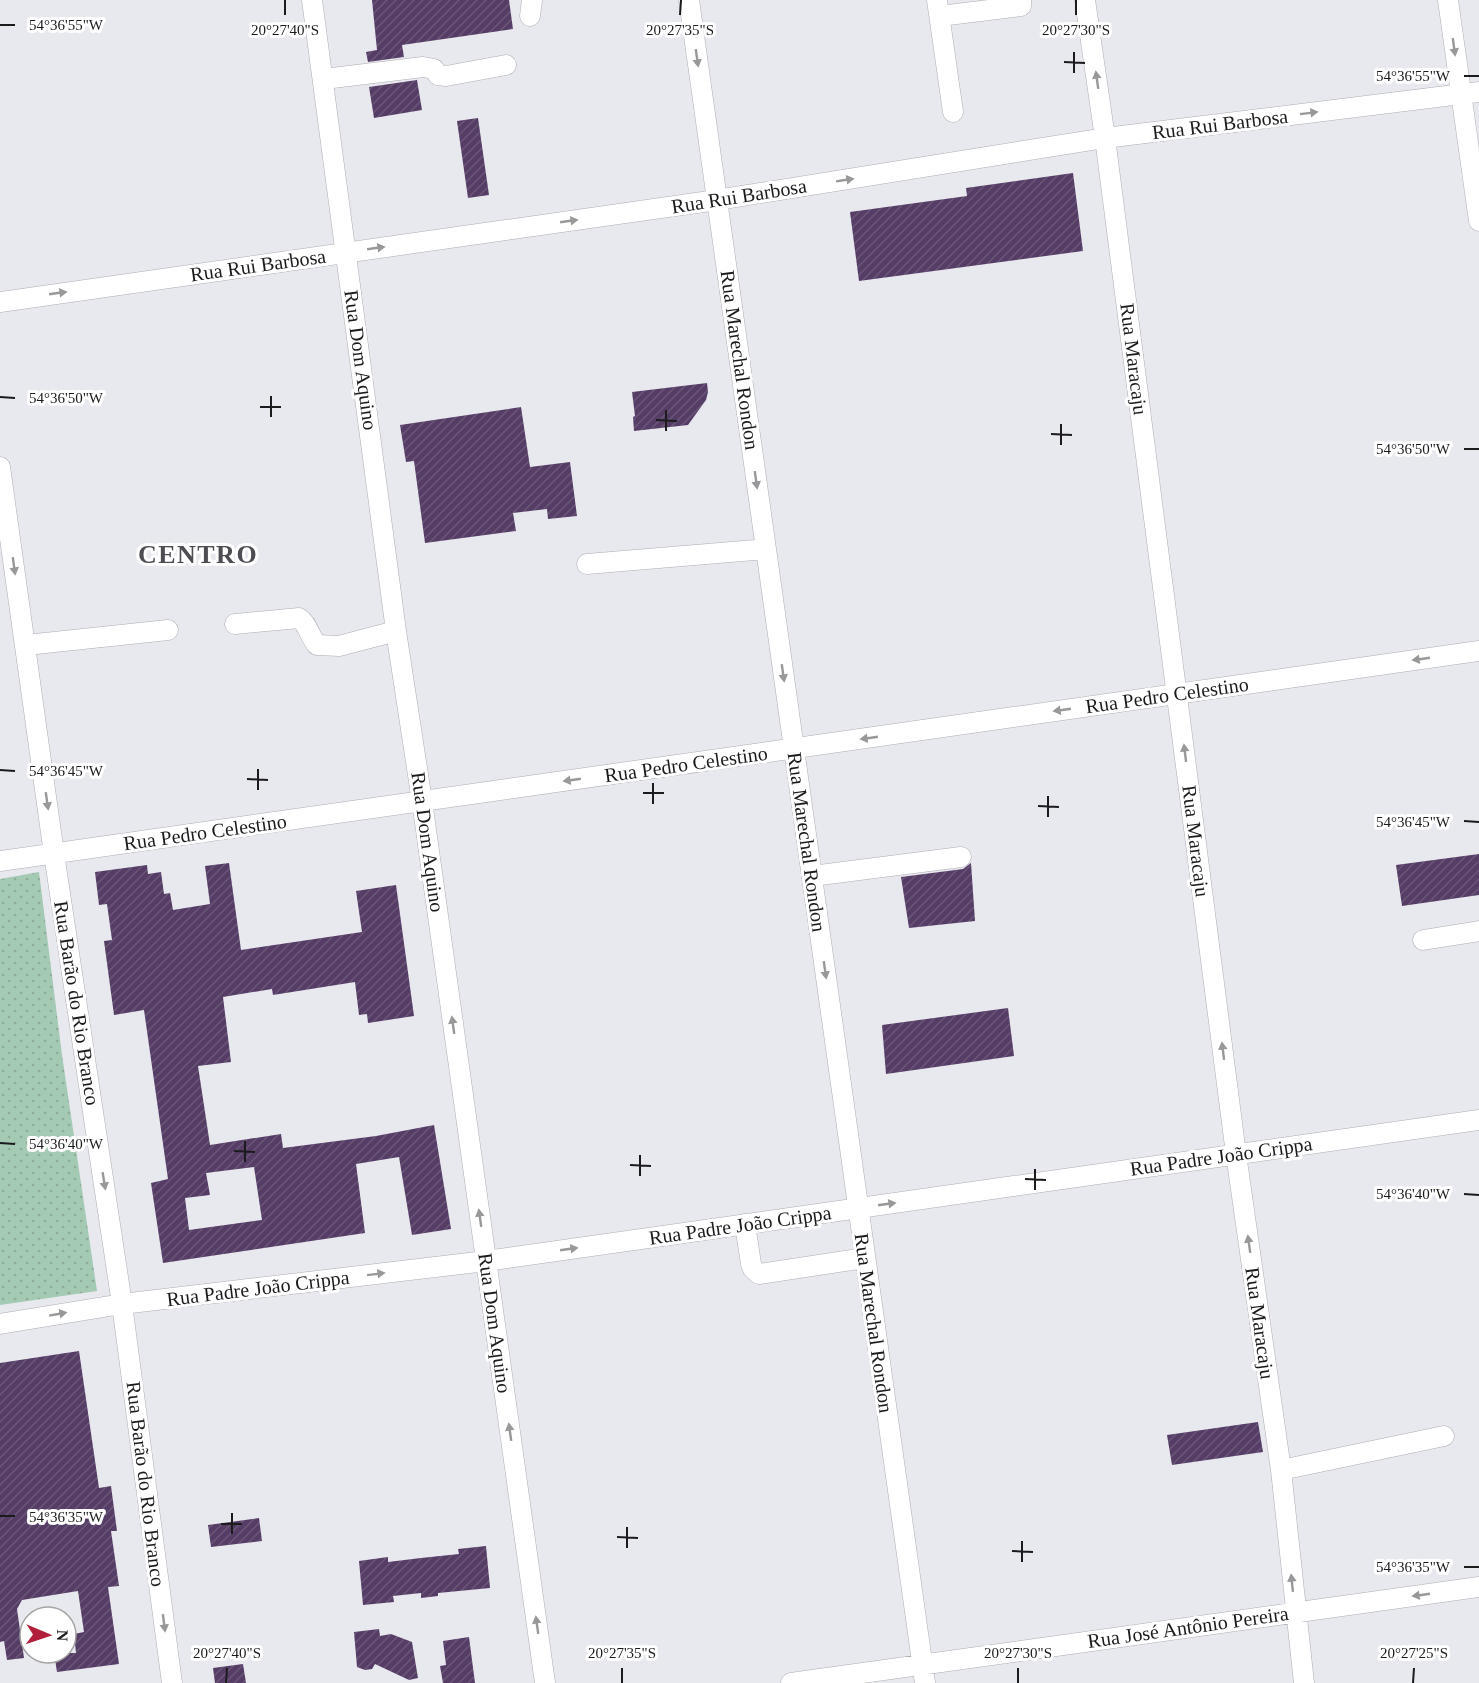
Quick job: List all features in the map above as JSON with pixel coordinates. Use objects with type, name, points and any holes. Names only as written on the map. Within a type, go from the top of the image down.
[{"type":"street","name":"Rua Dom Aquino","points":[[312,0],[396,631],[422,801],[545,1683]]},
{"type":"street","name":"Rua Marechal Rondon","points":[[689,0],[924,1674]]},
{"type":"street","points":[[953,112],[939,8],[1021,6],[1021,0]]},
{"type":"street","name":"Rua Maracaju","points":[[1085,0],[1105,138],[1236,1154],[1281,1470],[1304,1683]]},
{"type":"street","points":[[1448,0],[1470,93],[1479,220]]},
{"type":"street","points":[[324,79],[423,67],[434,69],[438,75],[446,76],[506,65]]},
{"type":"street","name":"Rua Rui Barbosa","points":[[0,302],[717,200],[1105,138],[1470,93]]},
{"type":"street","name":"Rua Barão do Rio Branco","points":[[0,466],[54,854],[122,1304],[172,1683]]},
{"type":"street","points":[[587,564],[766,549]]},
{"type":"street","points":[[235,624],[299,618],[304,621],[316,645],[330,647],[396,631]]},
{"type":"street","points":[[26,645],[168,630]]},
{"type":"street","name":"Rua Pedro Celestino","points":[[0,861],[1479,651]]},
{"type":"street","points":[[812,876],[961,857]]},
{"type":"street","points":[[1424,940],[1479,931]]},
{"type":"street","name":"Rua Padre João Crippa","points":[[0,1324],[122,1304],[486,1261],[1479,1120]]},
{"type":"street","points":[[745,1224],[753,1269],[759,1274],[865,1258]]},
{"type":"street","points":[[1281,1470],[1444,1436]]},
{"type":"street","name":"Rua José Antônio Pereira","points":[[791,1683],[924,1674],[1295,1612],[1479,1587]]},
{"type":"green space","points":[[39,872],[62,1055],[97,1291],[0,1305],[0,879]]},
{"type":"building","points":[[372,0],[509,0],[513,29],[402,45],[404,57],[368,62],[366,52],[377,50]]},
{"type":"building","points":[[417,80],[422,110],[374,118],[369,87]]},
{"type":"building","points":[[478,118],[489,195],[468,198],[457,121]]},
{"type":"building","points":[[1073,173],[1083,251],[859,281],[850,212],[967,196],[966,188]]},
{"type":"building","points":[[707,383],[706,400],[688,425],[634,431],[632,392]]},
{"type":"building","points":[[521,407],[530,467],[570,462],[577,516],[548,519],[547,509],[513,513],[516,531],[425,543],[414,461],[406,462],[400,425]]},
{"type":"building","points":[[1479,854],[1479,895],[1402,906],[1396,865]]},
{"type":"building","points":[[229,863],[241,950],[362,932],[356,891],[396,885],[414,1016],[368,1023],[367,1014],[359,1015],[355,982],[273,995],[272,989],[223,997],[231,1062],[198,1066],[210,1145],[281,1134],[283,1148],[376,1136],[434,1125],[451,1229],[412,1235],[399,1157],[356,1164],[365,1233],[163,1263],[151,1183],[168,1179],[144,1010],[114,1015],[104,941],[112,940],[107,904],[99,905],[95,872],[147,865],[148,874],[161,872],[164,894],[170,893],[173,910],[210,904],[205,866]],"holes":[[[254,1167],[262,1220],[189,1230],[185,1198],[210,1195],[206,1173]]]},
{"type":"building","points":[[971,863],[975,921],[909,928],[901,877],[963,869]]},
{"type":"building","points":[[1008,1008],[1014,1056],[886,1074],[882,1025]]},
{"type":"building","points":[[79,1351],[99,1488],[111,1486],[117,1531],[111,1531],[119,1586],[108,1587],[119,1664],[57,1672],[56,1665],[78,1665],[78,1633],[84,1632],[78,1591],[22,1600],[17,1609],[18,1659],[7,1660],[4,1641],[0,1642],[0,1363]]},
{"type":"building","points":[[1258,1422],[1263,1452],[1172,1465],[1167,1435]]},
{"type":"building","points":[[259,1518],[262,1541],[211,1547],[208,1525]]},
{"type":"building","points":[[486,1546],[490,1588],[438,1593],[438,1596],[421,1598],[421,1593],[393,1596],[394,1602],[363,1605],[359,1561],[388,1557],[388,1562],[459,1554],[458,1549]]},
{"type":"building","points":[[379,1629],[380,1636],[391,1634],[412,1642],[418,1678],[409,1680],[375,1664],[372,1669],[365,1670],[357,1667],[354,1632]]},
{"type":"building","points":[[469,1637],[475,1683],[443,1683],[440,1666],[446,1665],[443,1641]]},
{"type":"building","points":[[243,1664],[246,1683],[215,1683],[213,1668]]},
{"type":"district","name":"CENTRO","points":[[198,554]]}]
